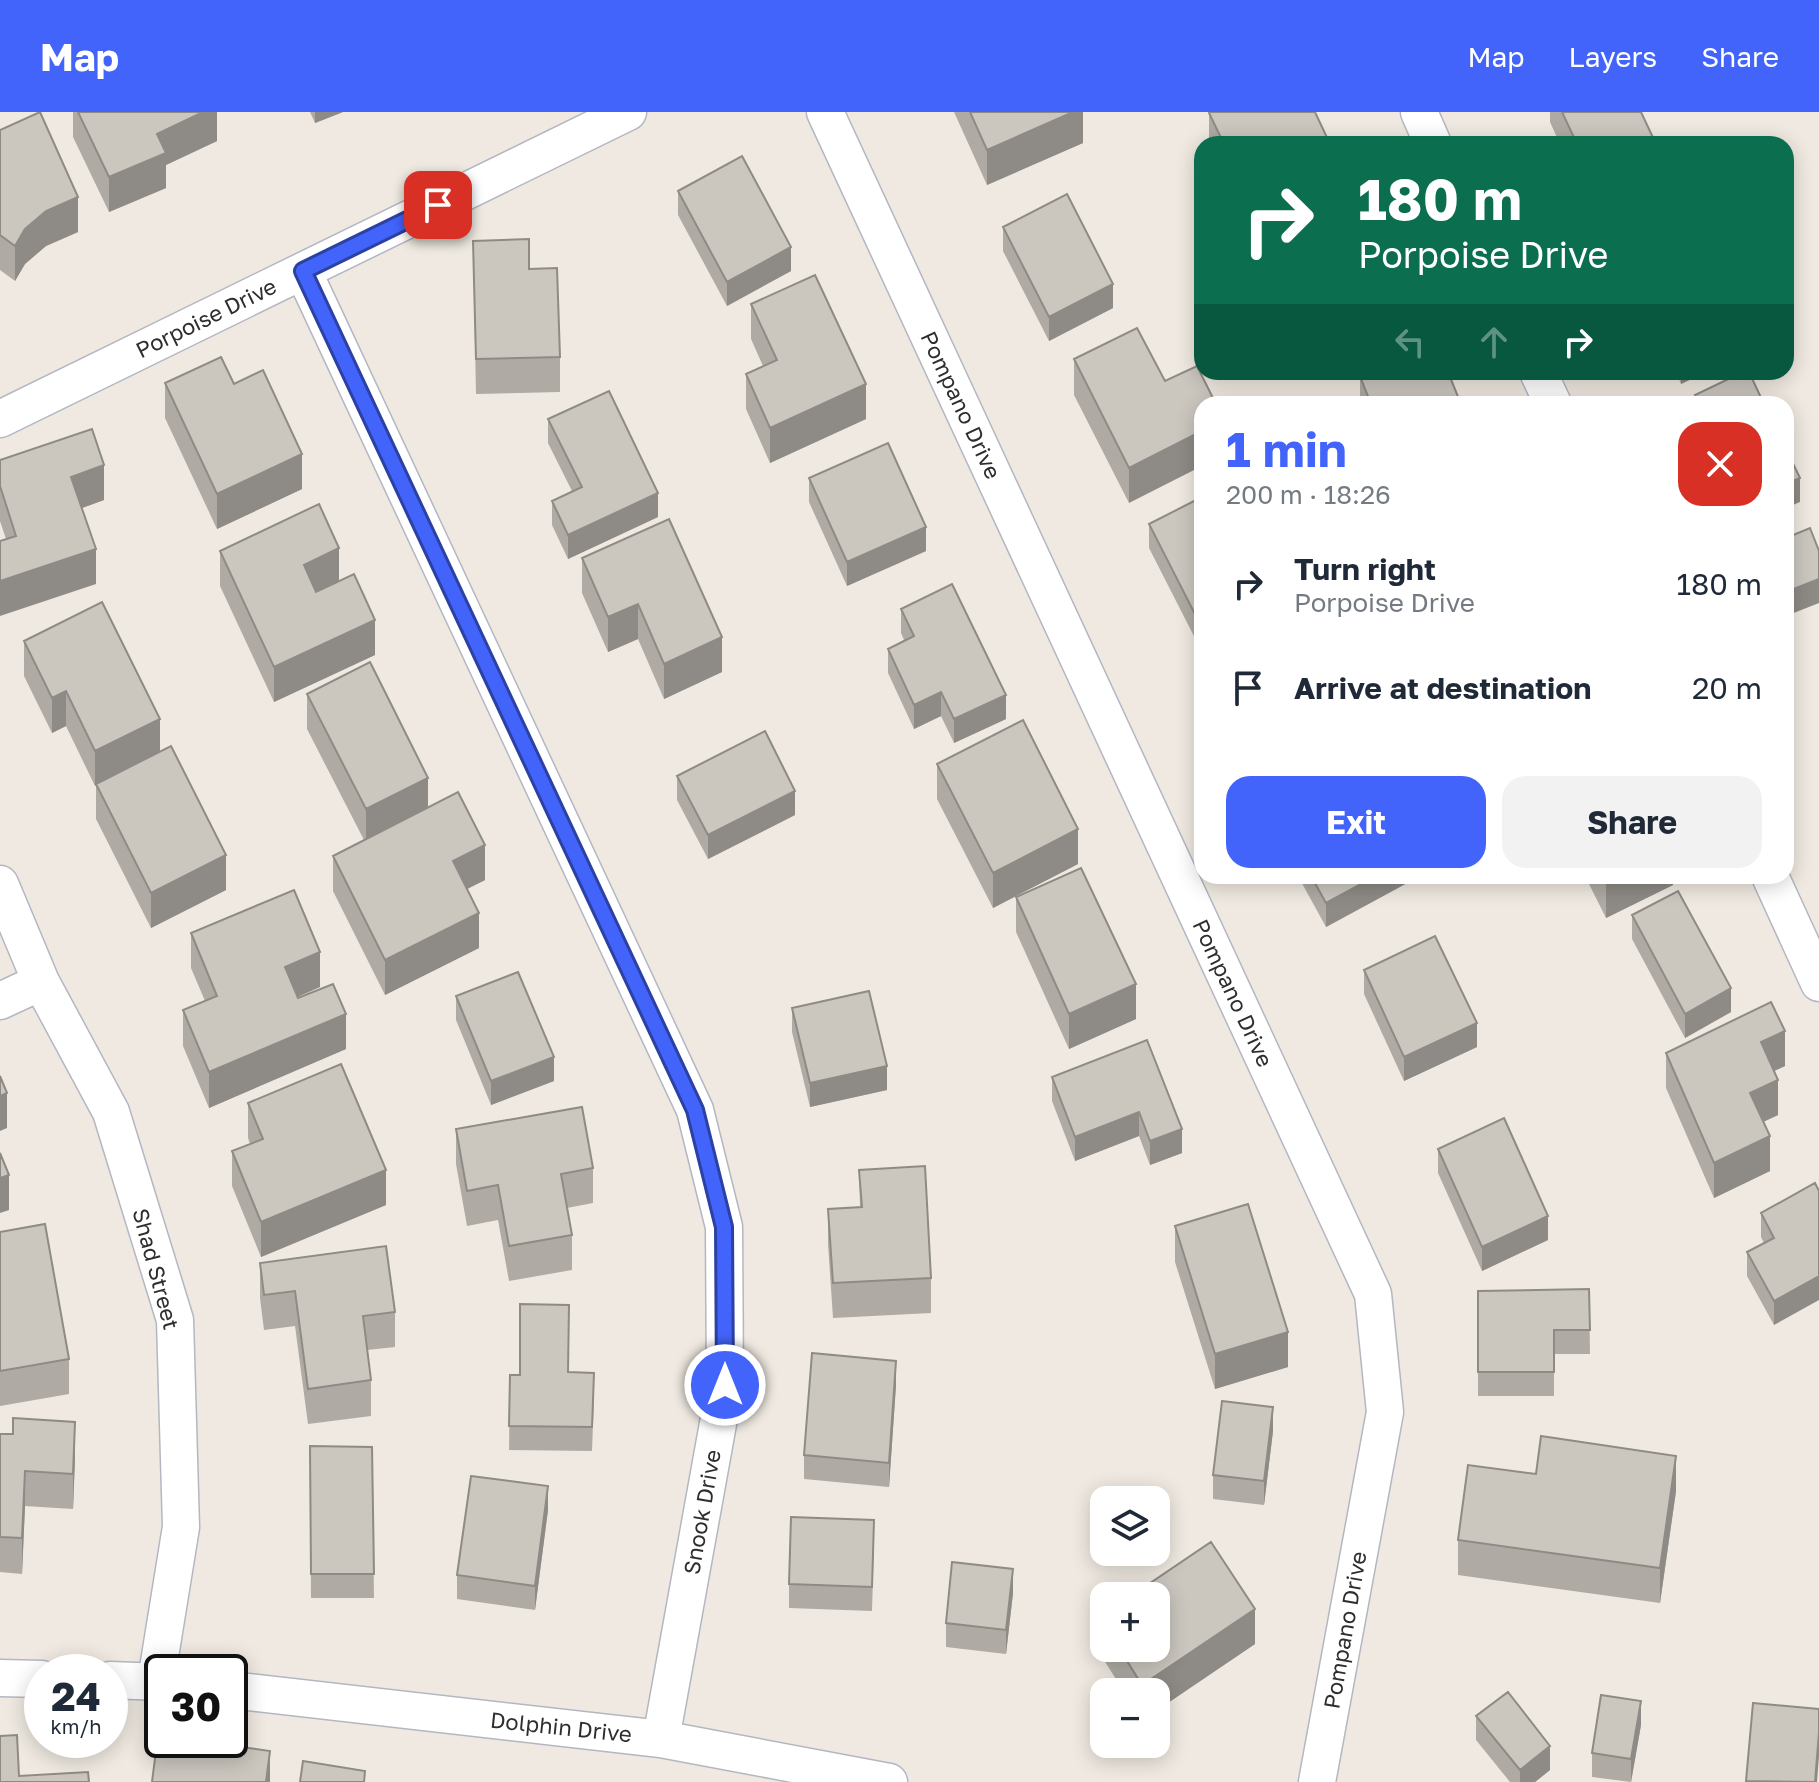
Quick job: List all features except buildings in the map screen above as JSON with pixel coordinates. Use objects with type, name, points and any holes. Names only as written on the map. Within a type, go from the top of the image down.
[{"type":"street","name":"Porpoise Drive","points":[[0,419],[628,112]]},
{"type":"street","name":"Pompano Drive","points":[[825,112],[1373,1294],[1385,1412],[1317,1782]]},
{"type":"street","points":[[1419,112],[1430,136]]},
{"type":"street","name":"Snook Drive","points":[[303,271],[695,1110],[724,1227],[725,1385],[661,1739]]},
{"type":"street","name":"Shad Street","points":[[0,884],[41,982],[111,1112],[175,1320],[181,1527],[163,1654]]},
{"type":"street","points":[[1774,884],[1819,983]]},
{"type":"street","points":[[0,1001],[41,982]]},
{"type":"street","points":[[0,1678],[24,1679]]},
{"type":"street","name":"Dolphin Drive","points":[[248,1692],[661,1739],[889,1782]]},
{"type":"route","points":[[438,205],[303,271],[695,1110],[724,1227],[725,1385]]}]
